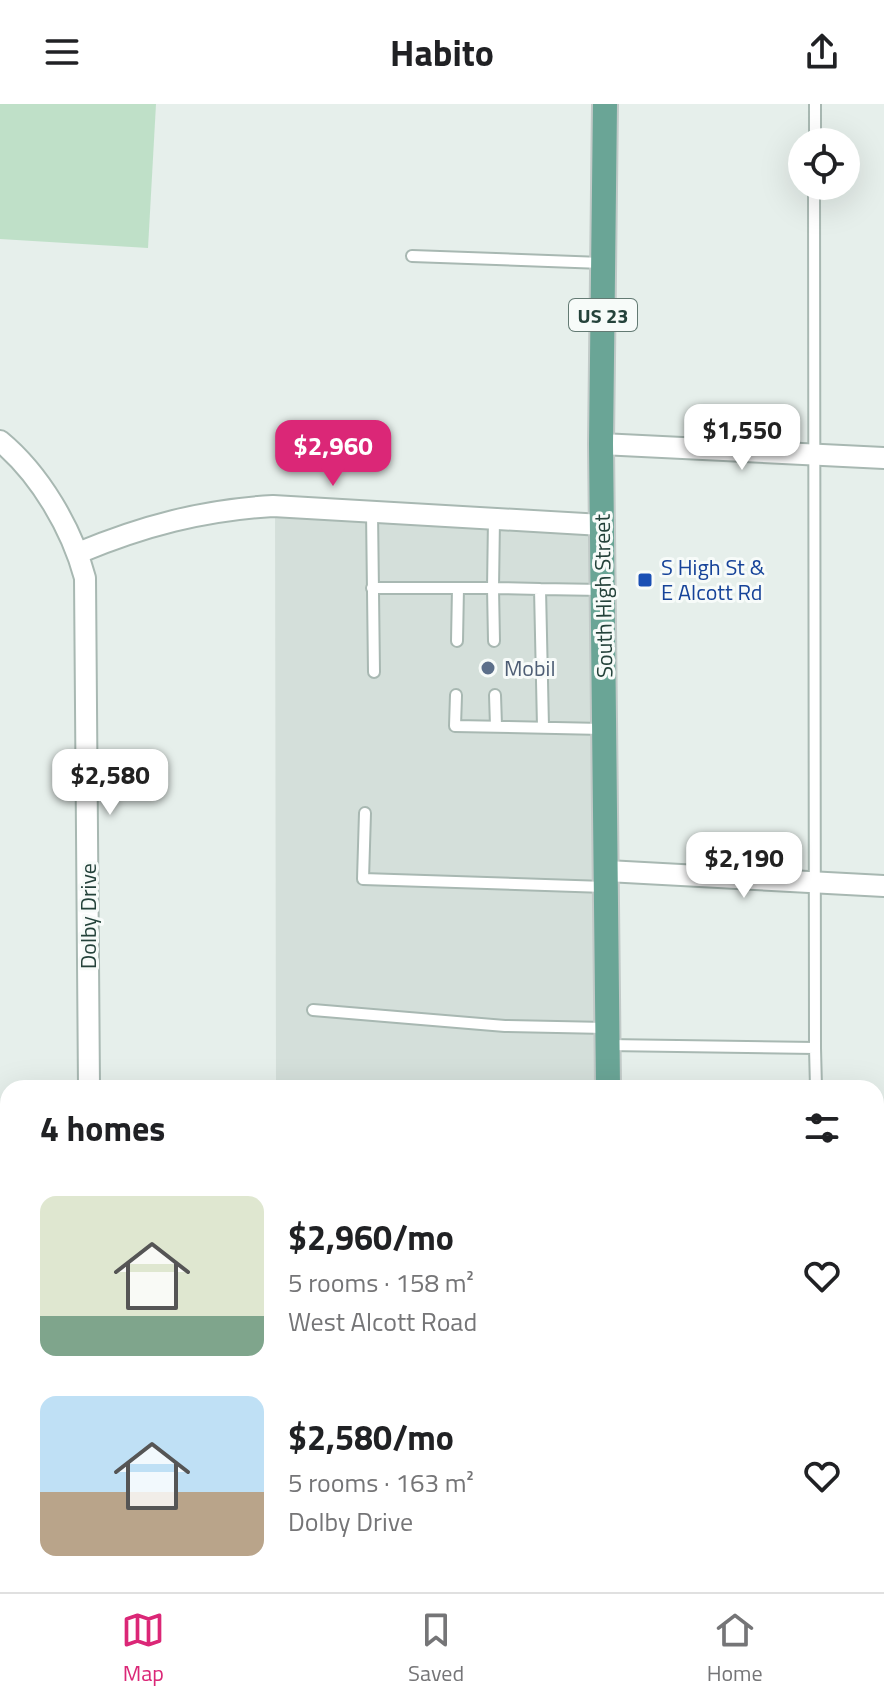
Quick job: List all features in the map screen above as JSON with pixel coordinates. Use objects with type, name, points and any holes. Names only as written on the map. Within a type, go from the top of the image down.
[{"type":"main road","name":"South High Street","points":[[605,104],[601,444],[608,1080]]},
{"type":"street","points":[[0,441],[26,466],[78,553],[128,532],[182,516],[227,508],[273,506],[602,525]]},
{"type":"street","points":[[601,444],[884,458]]},
{"type":"street","name":"Dolby Drive","points":[[78,553],[87,604],[89,1080]]},
{"type":"street","points":[[607,879],[884,886]]},
{"type":"lane","points":[[815,104],[815,128]]},
{"type":"lane","points":[[814,200],[816,1080]]},
{"type":"lane","points":[[412,256],[604,263]]},
{"type":"lane","points":[[372,512],[374,672]]},
{"type":"lane","points":[[494,519],[494,641]]},
{"type":"lane","points":[[372,588],[603,590]]},
{"type":"lane","points":[[457,641],[458,588]]},
{"type":"lane","points":[[540,589],[543,727]]},
{"type":"lane","points":[[456,695],[455,726],[605,729]]},
{"type":"lane","points":[[495,695],[496,726]]},
{"type":"lane","points":[[365,813],[363,879],[607,879]]},
{"type":"lane","points":[[313,1010],[608,1036],[815,1048]]},
{"type":"shaded area","points":[[275,499],[616,519],[618,1080],[276,1080]]},
{"type":"green space","points":[[0,104],[156,104],[148,248],[0,239]]},
{"type":"place","name":"S High St & E Alcott Rd","points":[[645,580]]},
{"type":"place","name":"Mobil","points":[[488,668]]}]
